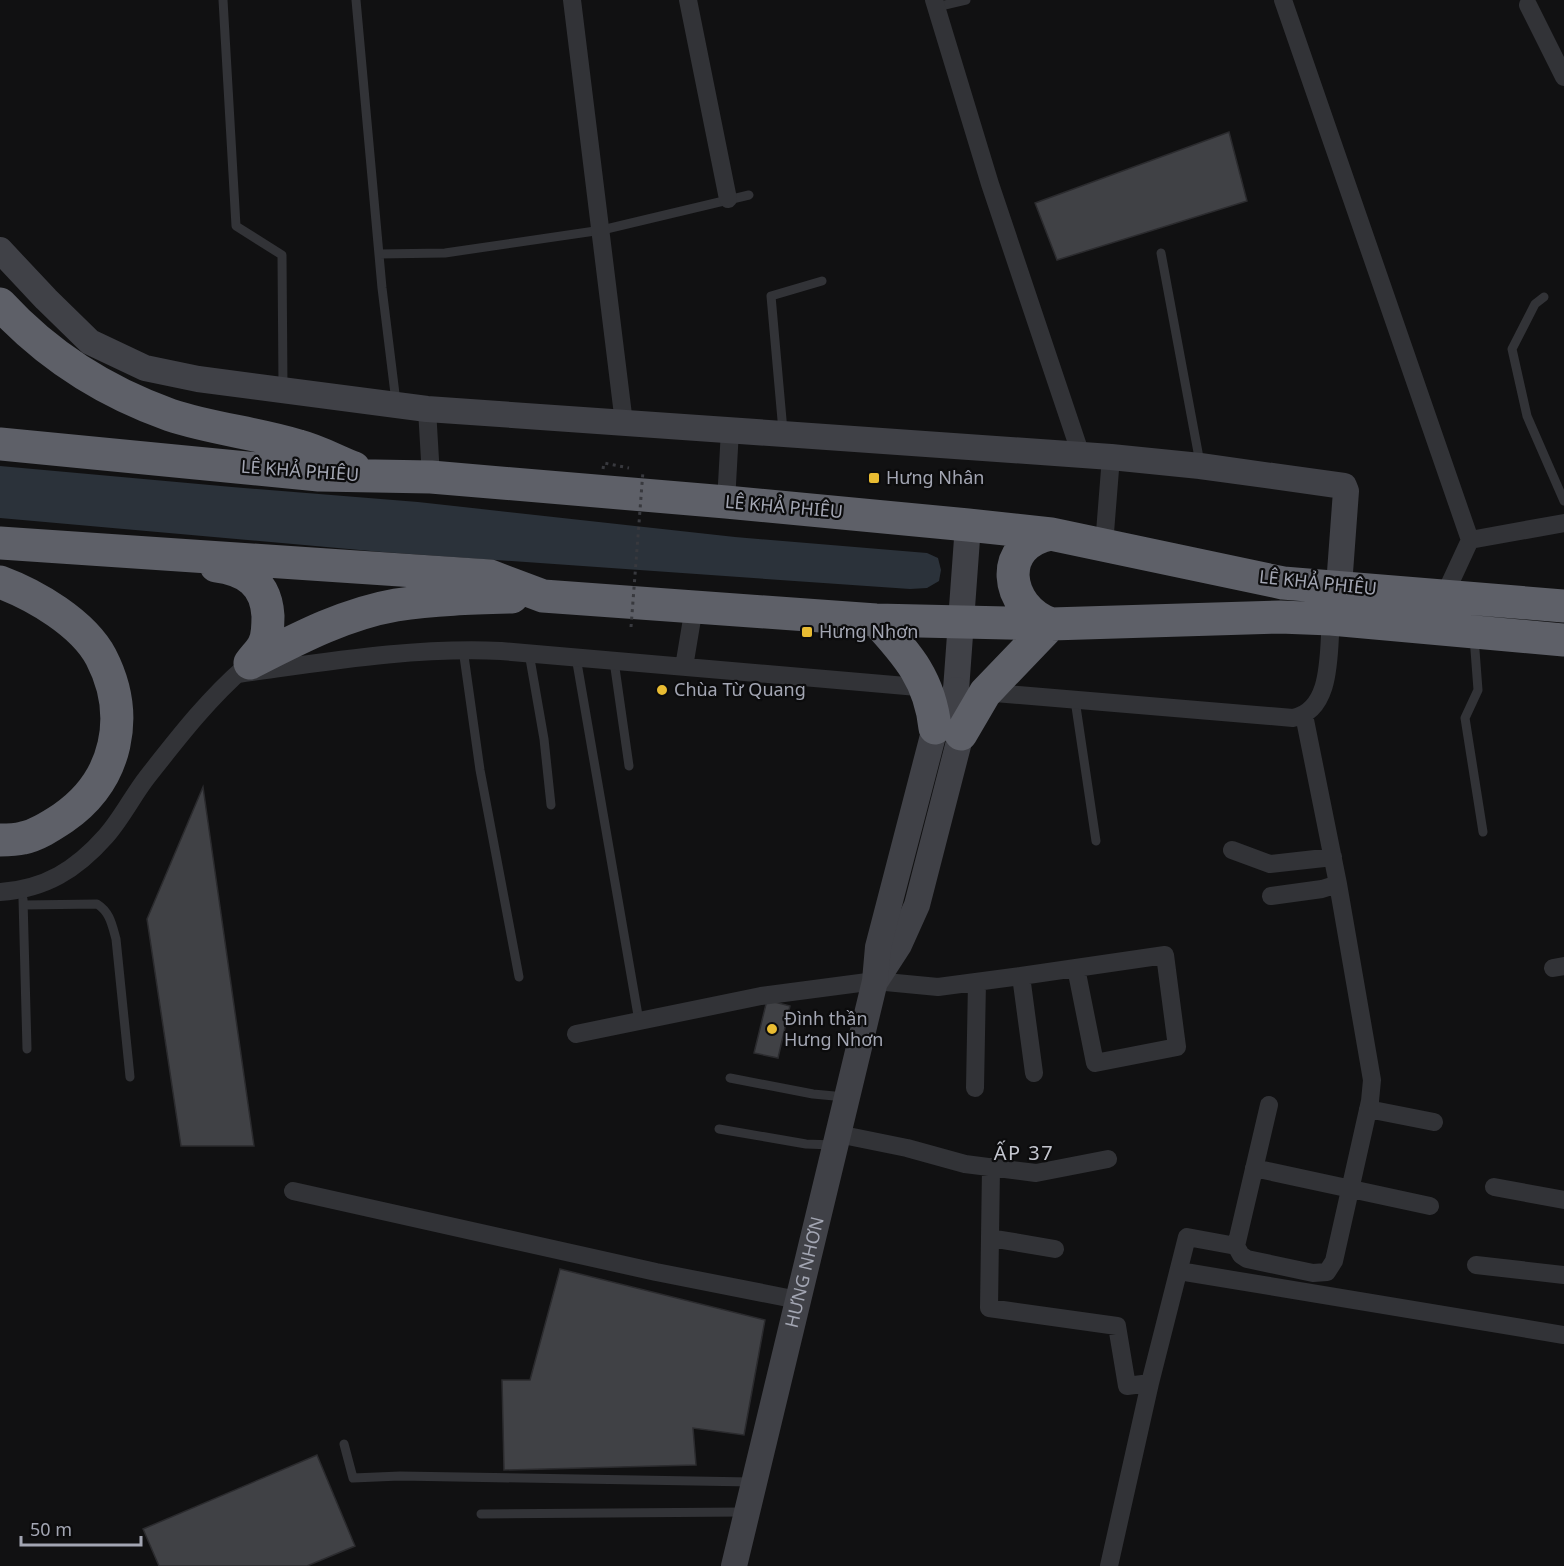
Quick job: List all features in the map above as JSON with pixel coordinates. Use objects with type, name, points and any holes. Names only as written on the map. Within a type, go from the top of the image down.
[{"type":"highway","points":[[0,304],[19,324],[61,359],[124,397],[172,416],[300,446],[373,475]]},
{"type":"highway","name":"LÊ KHẢ PHIÊU","points":[[0,444],[319,475],[431,477],[968,525],[1051,534],[1283,583],[1445,594],[1564,606]]},
{"type":"highway","points":[[1051,534],[1033,539],[1025,545],[1016,562],[1013,581],[1023,606],[1031,615],[1051,624]]},
{"type":"highway","name":"LÊ KHẢ PHIÊU","points":[[0,543],[490,576],[543,596],[876,620],[1051,624],[1280,617],[1331,619],[1564,640]]},
{"type":"highway","points":[[167,555],[231,568],[246,575],[260,586],[267,604],[268,623],[264,644],[244,668]]},
{"type":"highway","points":[[0,582],[24,591],[59,614],[84,635],[100,656],[117,705],[116,735],[110,764],[94,790],[75,810],[51,826],[23,838],[0,840]]},
{"type":"highway","points":[[244,668],[299,638],[345,619],[396,605],[470,598],[543,596]]},
{"type":"highway","points":[[876,620],[915,665],[956,690]]},
{"type":"highway","points":[[948,731],[933,712],[956,690],[1051,624]]},
{"type":"highway","points":[[948,731],[956,690]]},
{"type":"street","points":[[572,0],[624,423]]},
{"type":"street","points":[[688,0],[728,199]]},
{"type":"street","points":[[1283,0],[1371,261],[1470,540],[1445,594]]},
{"type":"street","points":[[935,4],[990,184],[1081,455]]},
{"type":"street","points":[[1528,5],[1564,77]]},
{"type":"street","points":[[0,250],[45,299],[90,342],[146,368],[198,379],[427,409],[1111,457],[1200,466],[1344,486],[1346,491],[1339,586]]},
{"type":"street","points":[[427,409],[431,477]]},
{"type":"street","points":[[726,502],[730,430]]},
{"type":"street","points":[[1104,545],[1111,457]]},
{"type":"street","points":[[1470,540],[1564,523]]},
{"type":"street","points":[[956,690],[968,525]]},
{"type":"street","points":[[684,667],[694,607]]},
{"type":"street","points":[[0,892],[23,897],[78,863],[106,836],[146,778],[192,720],[244,668],[393,653],[463,649],[1287,719],[1304,715],[1314,707],[1322,693],[1331,619]]},
{"type":"street","points":[[1269,1105],[1236,1246],[1241,1255],[1247,1259],[1313,1274],[1327,1272],[1334,1261],[1368,1109],[1372,1080],[1333,857],[1304,715]]},
{"type":"street","name":"HƯNG NHƠN","points":[[734,1566],[875,981],[878,947],[948,731]]},
{"type":"street","points":[[1232,850],[1270,864],[1333,857]]},
{"type":"street","points":[[1271,896],[1322,889],[1338,884]]},
{"type":"street","points":[[576,1034],[761,996],[875,981],[938,987],[1165,955],[1177,1047],[1095,1063],[1076,968]]},
{"type":"street","points":[[1021,976],[1034,1074]]},
{"type":"street","points":[[975,1088],[977,982]]},
{"type":"street","points":[[1368,1109],[1434,1122]]},
{"type":"street","points":[[837,1139],[907,1148],[965,1164],[1036,1173],[1108,1159]]},
{"type":"street","points":[[991,1167],[989,1308],[1117,1326],[1140,1384]]},
{"type":"street","points":[[1254,1168],[1430,1206]]},
{"type":"street","points":[[1494,1187],[1564,1200]]},
{"type":"street","points":[[293,1191],[656,1272],[798,1300]]},
{"type":"street","points":[[1109,1566],[1140,1384],[1179,1271],[1187,1237],[1236,1246]]},
{"type":"street","points":[[990,1238],[1055,1249]]},
{"type":"street","points":[[1476,1264],[1564,1275]]},
{"type":"street","points":[[1179,1271],[1564,1335]]},
{"type":"lane","points":[[223,0],[236,226],[282,255],[283,390]]},
{"type":"lane","points":[[356,0],[379,254],[396,405]]},
{"type":"lane","points":[[935,4],[966,0]]},
{"type":"lane","points":[[379,254],[444,253],[602,231],[749,195]]},
{"type":"lane","points":[[1161,253],[1200,466]]},
{"type":"lane","points":[[783,434],[771,296],[822,280]]},
{"type":"lane","points":[[1544,297],[1535,304],[1512,349],[1527,416],[1564,501]]},
{"type":"lane","points":[[1474,632],[1478,690],[1465,718],[1483,832]]},
{"type":"lane","points":[[463,649],[480,770],[519,977]]},
{"type":"lane","points":[[529,653],[544,739],[551,805]]},
{"type":"lane","points":[[576,657],[639,1021]]},
{"type":"lane","points":[[614,661],[628,766]]},
{"type":"lane","points":[[1075,700],[1096,841]]},
{"type":"lane","points":[[27,1049],[23,897],[97,904],[110,917],[116,939],[130,1077]]},
{"type":"lane","points":[[730,1078],[813,1094],[847,1097]]},
{"type":"lane","points":[[719,1129],[806,1144],[837,1139]]},
{"type":"lane","points":[[344,1444],[353,1478],[400,1476],[754,1483]]},
{"type":"lane","points":[[481,1514],[747,1512]]},
{"type":"path","points":[[631,627],[643,471]]},
{"type":"shaded area","points":[[0,466],[418,502],[735,537],[927,553],[938,558],[941,570],[939,581],[927,588],[910,589],[382,552],[0,518]]},
{"type":"building","points":[[1229,132],[1247,201],[1057,260],[1035,203]]},
{"type":"building","points":[[203,787],[254,1146],[181,1146],[147,919]]},
{"type":"building","name":"Đình thần Hưng Nhơn","points":[[767,1000],[790,1006],[778,1058],[754,1053]]},
{"type":"building","points":[[560,1269],[765,1320],[744,1435],[693,1428],[696,1465],[504,1470],[502,1380],[530,1380]]},
{"type":"building","points":[[317,1455],[355,1546],[307,1566],[159,1566],[143,1529]]},
{"type":"place","name":"Hưng Nhân","points":[[874,478]]},
{"type":"place","name":"Hưng Nhơn","points":[[807,632]]},
{"type":"place","name":"Chùa Từ Quang","points":[[662,690]]},
{"type":"place","name":"Đình thần Hưng Nhơn","points":[[772,1029]]},
{"type":"district","name":"ẤP 37","points":[[1024,1153]]}]
